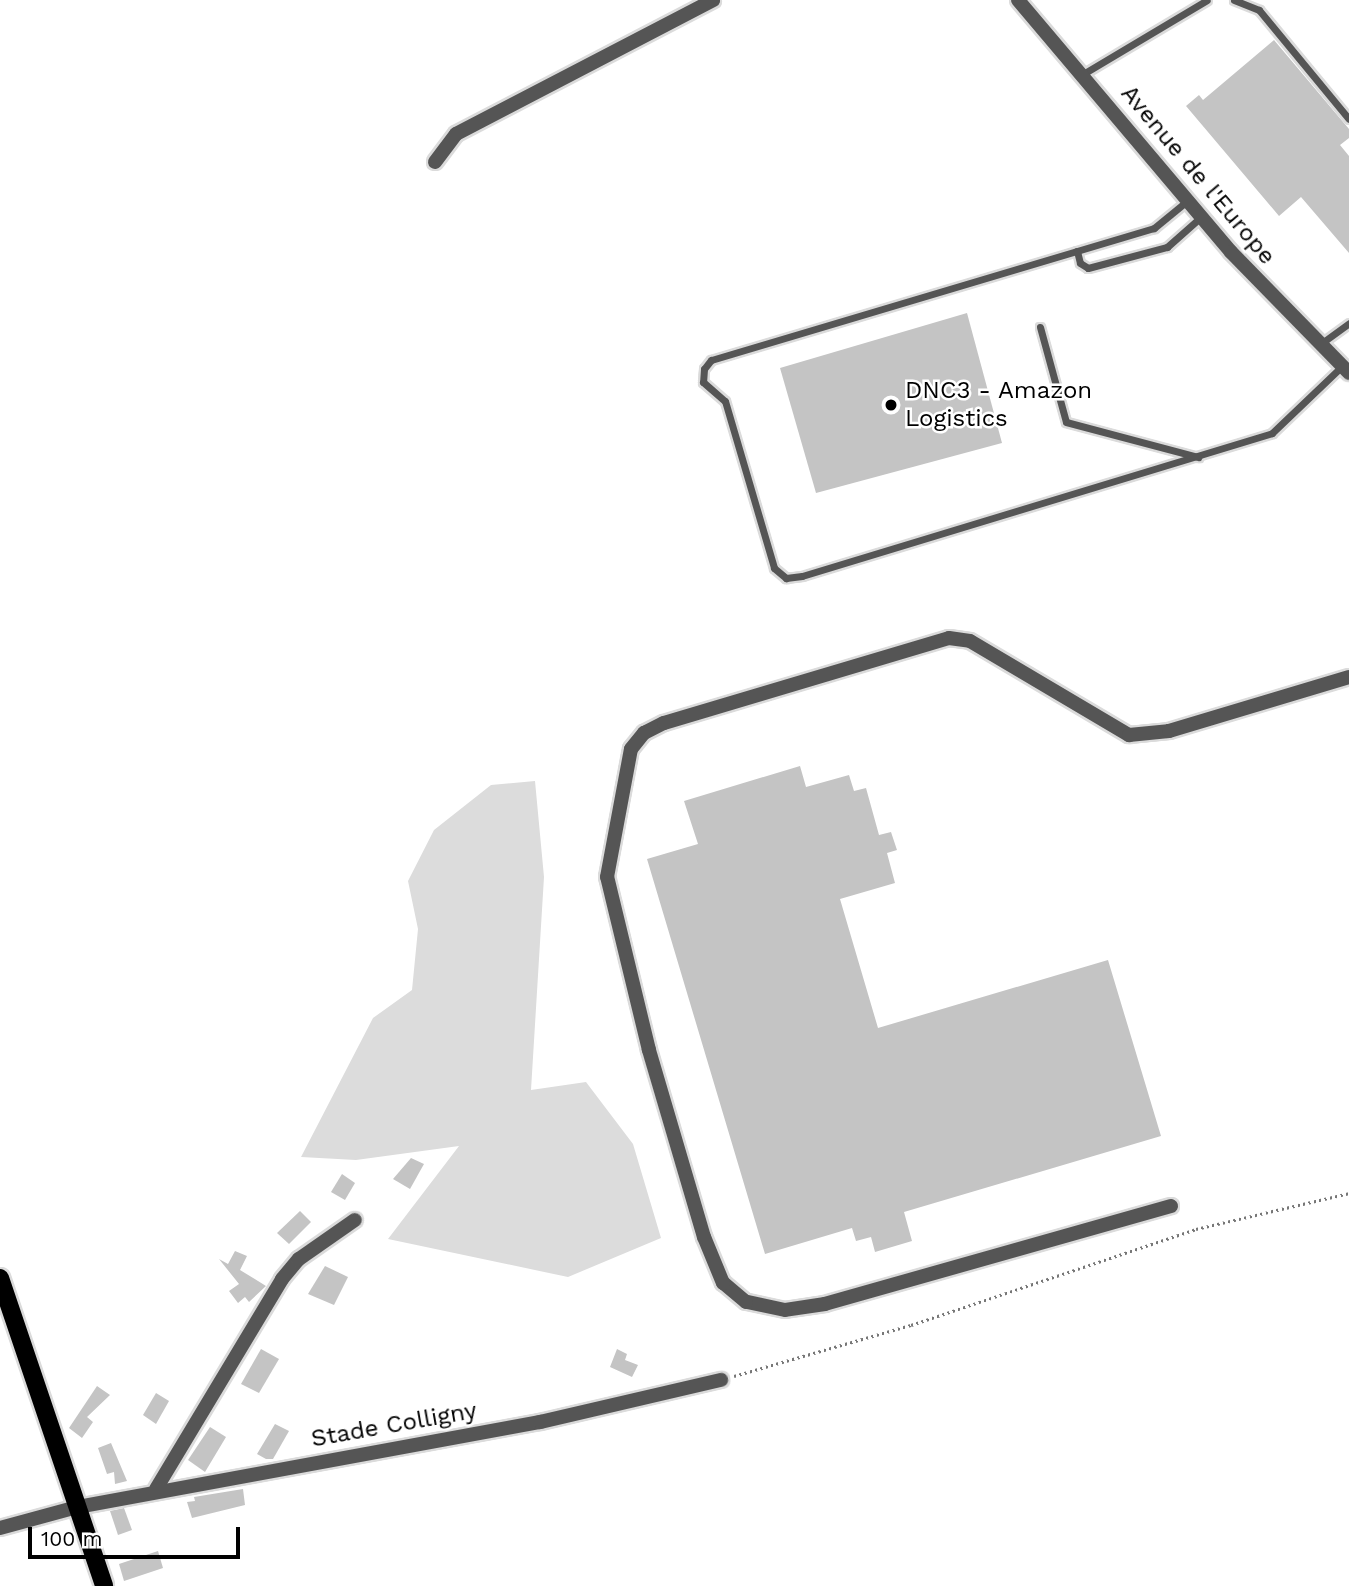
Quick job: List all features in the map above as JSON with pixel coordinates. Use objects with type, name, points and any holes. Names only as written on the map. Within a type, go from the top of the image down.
[{"type":"main road","points":[[0,1278],[104,1586]]},
{"type":"street","points":[[435,162],[456,134],[713,0]]},
{"type":"street","name":"Avenue de l'Europe","points":[[1018,0],[1083,74],[1201,218],[1345,370]]},
{"type":"street","points":[[1171,1206],[825,1304],[785,1310],[746,1302],[723,1283],[704,1237],[649,1050],[607,877],[631,749],[644,733],[664,723],[949,638],[970,641],[1129,734],[1169,730],[1349,677]]},
{"type":"street","points":[[156,1489],[282,1279],[299,1259],[355,1220]]},
{"type":"street","name":"Stade Colligny","points":[[0,1528],[156,1489],[639,1401],[720,1380]]},
{"type":"lane","points":[[1083,74],[1207,0]]},
{"type":"lane","points":[[1234,0],[1259,10],[1349,119]]},
{"type":"lane","points":[[1187,201],[1154,228],[711,360],[703,382],[725,401],[774,568],[786,578],[802,576],[1272,433],[1345,370]]},
{"type":"lane","points":[[1077,251],[1080,263],[1088,268],[1167,247],[1201,218]]},
{"type":"lane","points":[[1319,345],[1349,323]]},
{"type":"lane","points":[[1040,327],[1066,422],[1199,457]]},
{"type":"path","points":[[720,1380],[911,1325],[1196,1229],[1349,1193]]},
{"type":"shaded area","points":[[535,781],[544,877],[531,1090],[586,1082],[633,1144],[661,1238],[568,1277],[388,1239],[459,1146],[356,1160],[301,1157],[373,1018],[412,990],[418,929],[408,881],[434,830],[491,785]]},
{"type":"building","points":[[1274,40],[1349,129],[1349,138],[1340,145],[1349,156],[1349,253],[1301,197],[1279,216],[1186,106],[1199,95],[1203,100]]},
{"type":"building","name":"DNC3 - Amazon Logistics","points":[[967,313],[1002,443],[816,493],[780,368]]},
{"type":"building","points":[[800,766],[806,787],[849,775],[854,791],[866,788],[879,835],[891,832],[897,850],[887,853],[895,883],[840,899],[878,1028],[1108,960],[1161,1136],[904,1212],[912,1241],[875,1252],[871,1237],[856,1241],[852,1228],[765,1254],[647,859],[698,844],[684,801]]},
{"type":"building","points":[[411,1158],[424,1164],[410,1189],[393,1179]]},
{"type":"building","points":[[342,1174],[355,1183],[345,1200],[331,1192]]},
{"type":"building","points":[[300,1211],[311,1222],[289,1244],[277,1233]]},
{"type":"building","points":[[235,1251],[247,1256],[240,1270],[266,1286],[249,1302],[245,1297],[238,1303],[229,1291],[239,1284],[219,1259],[228,1264]]},
{"type":"building","points":[[325,1266],[348,1277],[334,1305],[308,1294]]},
{"type":"building","points":[[261,1349],[279,1359],[259,1393],[241,1384]]},
{"type":"building","points":[[617,1349],[627,1354],[625,1360],[638,1365],[632,1377],[610,1367]]},
{"type":"building","points":[[97,1386],[110,1395],[87,1417],[93,1422],[82,1438],[69,1428]]},
{"type":"building","points":[[156,1393],[169,1401],[156,1424],[143,1415]]},
{"type":"building","points":[[275,1424],[289,1431],[273,1459],[266,1459],[257,1454]]},
{"type":"building","points":[[210,1427],[226,1437],[205,1472],[188,1460]]},
{"type":"building","points":[[111,1443],[127,1481],[115,1484],[114,1472],[107,1474],[98,1448]]},
{"type":"building","points":[[243,1489],[245,1505],[192,1518],[187,1502],[195,1501],[194,1497]]},
{"type":"building","points":[[124,1508],[132,1530],[118,1535],[110,1511]]},
{"type":"building","points":[[158,1551],[163,1568],[124,1581],[119,1564]]},
{"type":"place","name":"DNC3 - Amazon Logistics","points":[[891,405]]}]
